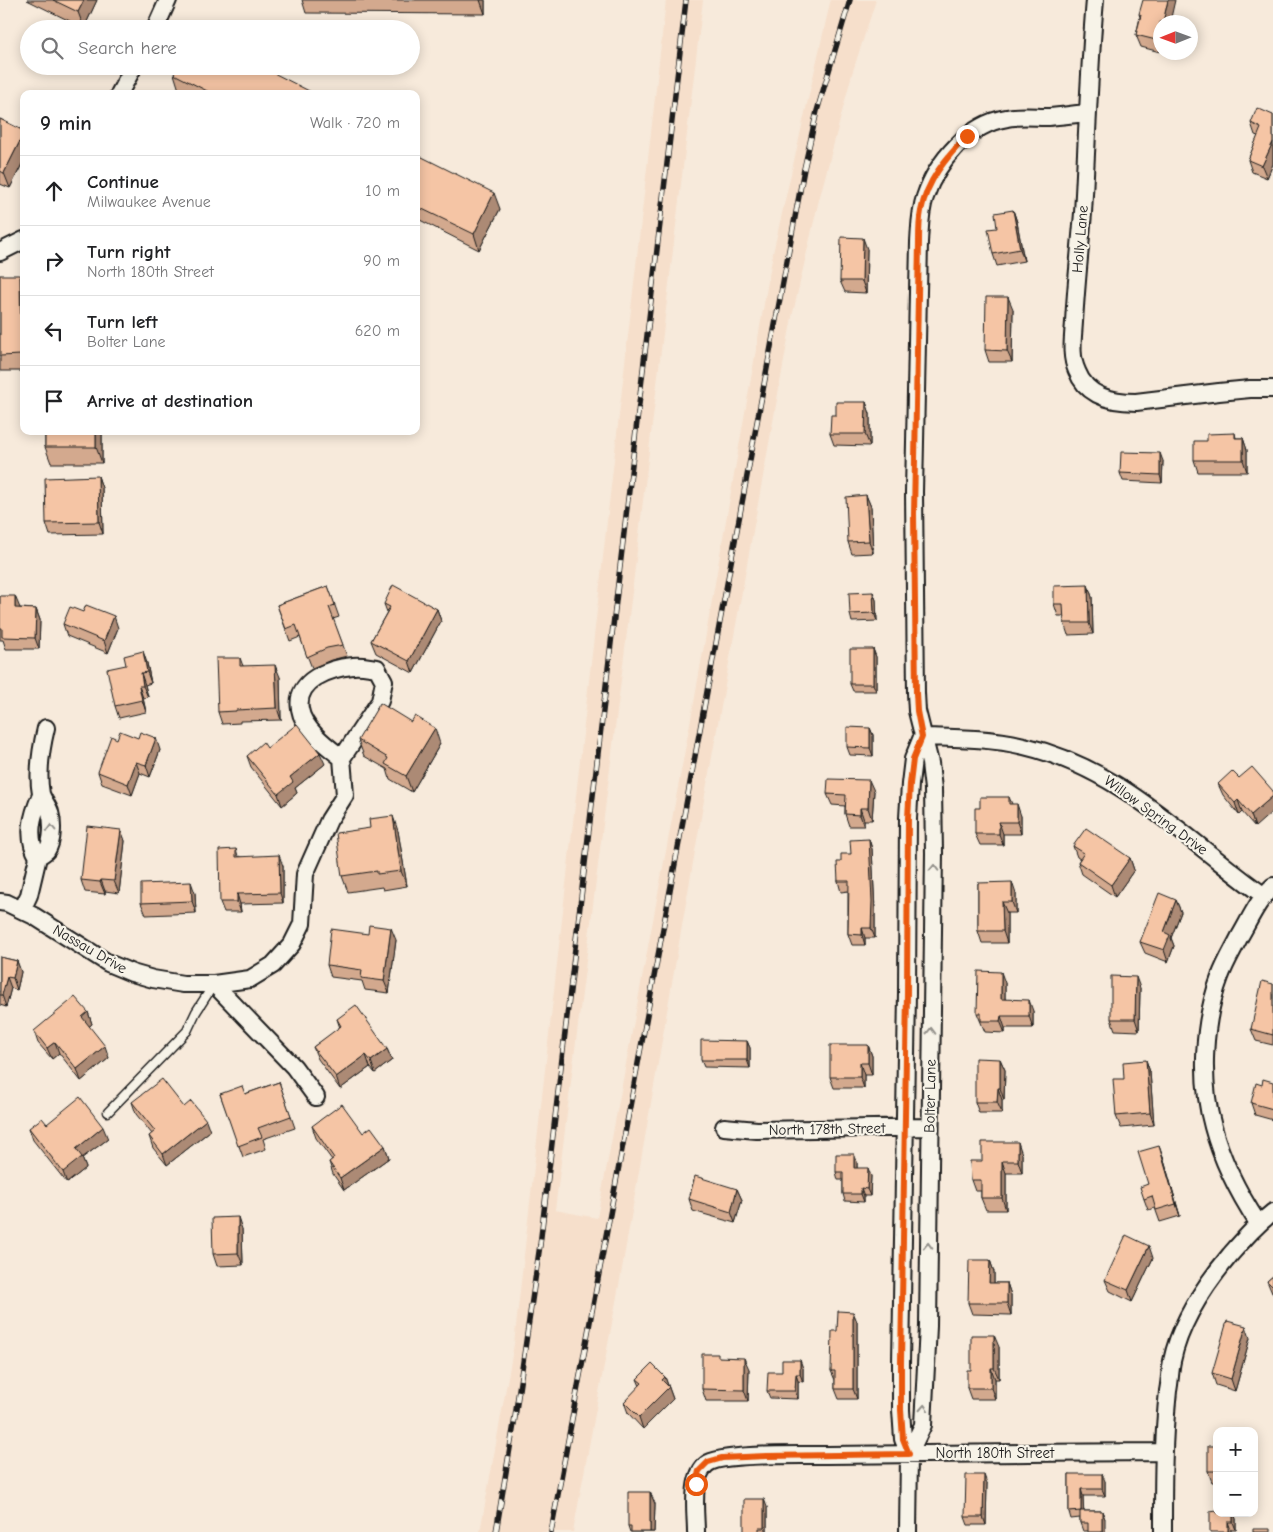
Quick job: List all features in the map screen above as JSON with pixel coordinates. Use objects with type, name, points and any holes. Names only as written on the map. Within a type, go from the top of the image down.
[{"type":"street","points":[[159,20],[168,0]]},
{"type":"street","name":"Holly Lane","points":[[1095,0],[1087,113],[1083,212],[1075,301],[1073,361],[1077,373],[1084,384],[1095,394],[1118,402],[1136,402],[1250,389],[1273,389]]},
{"type":"street","points":[[121,90],[129,75]]},
{"type":"street","name":"Bolter Lane","points":[[909,1454],[923,1424],[928,1326],[934,853],[930,763],[922,737],[916,693],[914,514],[921,212],[935,174],[947,157],[967,136],[986,124],[1007,118],[1051,117],[1087,113]]},
{"type":"street","points":[[0,252],[20,242]]},
{"type":"street","points":[[355,666],[377,668],[384,681],[380,701],[342,758],[309,729],[300,710],[300,695],[310,680],[332,670],[355,666]]},
{"type":"street","points":[[22,910],[29,896],[38,857],[47,851],[51,838],[50,812],[42,795],[40,772],[41,748],[46,728]]},
{"type":"street","name":"Bolter Lane","points":[[908,1532],[909,1454],[903,1439],[901,1410],[908,818],[913,759],[922,737]]},
{"type":"street","name":"Willow Spring Drive","points":[[922,737],[982,739],[1024,745],[1064,757],[1094,771],[1149,806],[1243,881],[1268,890]]},
{"type":"street","name":"Nassau Drive","points":[[0,902],[34,916],[108,963],[132,973],[183,984],[214,984],[250,979],[273,965],[292,944],[302,924],[305,874],[329,820],[345,795],[342,758]]},
{"type":"street","points":[[1258,1224],[1244,1203],[1212,1126],[1205,1052],[1208,1022],[1220,977],[1230,954],[1268,890]]},
{"type":"street","points":[[214,984],[294,1067],[316,1097]]},
{"type":"street","name":"North 178th Street","points":[[724,1127],[757,1130],[930,1127]]},
{"type":"street","points":[[1163,1532],[1165,1423],[1172,1361],[1181,1334],[1191,1311],[1218,1270],[1258,1224],[1273,1212]]},
{"type":"street","name":"North 180th Street","points":[[696,1532],[696,1484],[699,1471],[708,1462],[722,1458],[1163,1452]]},
{"type":"lane","points":[[108,1112],[187,1031],[196,1012],[214,984]]},
{"type":"shaded area","points":[[666,0],[703,0],[555,1210],[597,1218],[695,697],[773,253],[830,3],[831,0],[876,0],[852,74],[818,204],[792,317],[703,806],[620,1280],[573,1532],[480,1532],[514,1344]]},
{"type":"building","points":[[53,0],[84,0],[78,12]]},
{"type":"building","points":[[1143,0],[1168,0],[1165,15],[1153,15],[1153,39],[1136,35],[1141,15],[1139,14]]},
{"type":"building","points":[[176,75],[278,75],[307,90],[205,90]]},
{"type":"building","points":[[1257,108],[1273,115],[1273,142],[1262,166],[1248,160],[1261,128],[1251,123]]},
{"type":"building","points":[[0,119],[20,129],[20,141],[4,173],[0,171]]},
{"type":"building","points":[[420,156],[494,193],[474,234],[420,208]]},
{"type":"building","points":[[1013,210],[1020,249],[993,254],[988,229],[997,228],[995,213]]},
{"type":"building","points":[[841,237],[863,238],[862,281],[840,281]]},
{"type":"building","points":[[0,275],[20,275],[20,355],[0,356]]},
{"type":"building","points":[[986,297],[1008,297],[1007,351],[985,350]]},
{"type":"building","points":[[836,402],[866,402],[865,434],[830,434],[831,415],[836,415]]},
{"type":"building","points":[[1235,433],[1235,438],[1243,438],[1243,460],[1194,460],[1194,441],[1207,441],[1207,434]]},
{"type":"building","points":[[45,435],[96,435],[96,447],[45,447]]},
{"type":"building","points":[[1121,452],[1160,453],[1160,475],[1120,473]]},
{"type":"building","points":[[98,476],[99,522],[46,523],[45,478]]},
{"type":"building","points":[[866,495],[869,541],[848,542],[846,497]]},
{"type":"building","points":[[393,585],[437,609],[409,661],[371,641],[390,607],[384,604]]},
{"type":"building","points":[[1088,585],[1089,623],[1064,623],[1063,604],[1054,604],[1054,586]]},
{"type":"building","points":[[328,586],[335,605],[329,607],[343,645],[327,648],[307,657],[296,625],[286,629],[277,605]]},
{"type":"building","points":[[873,592],[874,613],[850,614],[849,593]]},
{"type":"building","points":[[0,596],[15,596],[15,608],[36,609],[35,638],[2,637],[2,628],[0,628]]},
{"type":"building","points":[[86,605],[114,616],[104,641],[63,624],[70,607],[83,612]]},
{"type":"building","points":[[850,649],[873,649],[873,684],[850,684]]},
{"type":"building","points":[[143,651],[147,672],[141,673],[143,686],[139,686],[142,700],[115,706],[107,669],[126,665],[124,656]]},
{"type":"building","points":[[216,658],[240,658],[240,666],[275,665],[277,708],[218,712]]},
{"type":"building","points":[[380,703],[411,722],[415,716],[435,728],[406,776],[385,764],[388,758],[358,740]]},
{"type":"building","points":[[297,724],[320,753],[290,777],[293,782],[278,794],[247,756],[263,742],[267,748]]},
{"type":"building","points":[[847,727],[870,728],[870,748],[847,747]]},
{"type":"building","points":[[120,731],[138,738],[140,732],[156,738],[146,765],[136,762],[128,784],[98,772],[111,736],[117,739]]},
{"type":"building","points":[[1252,767],[1273,791],[1273,796],[1251,815],[1238,800],[1235,803],[1218,784],[1232,771],[1239,778]]},
{"type":"building","points":[[828,779],[869,780],[868,808],[860,808],[860,815],[845,814],[846,795],[827,794]]},
{"type":"building","points":[[980,797],[1009,797],[1009,804],[1017,804],[1017,822],[999,822],[999,834],[975,834],[975,808],[980,808]]},
{"type":"building","points":[[393,816],[401,871],[377,874],[377,871],[342,876],[336,833],[370,828],[369,819]]},
{"type":"building","points":[[87,826],[121,830],[114,881],[81,880]]},
{"type":"building","points":[[1086,828],[1130,858],[1111,885],[1078,862],[1084,853],[1073,846]]},
{"type":"building","points":[[869,839],[872,901],[871,928],[862,928],[862,935],[848,934],[849,881],[838,881],[837,862],[841,862],[841,854],[851,854],[850,840]]},
{"type":"building","points":[[236,849],[236,857],[279,855],[280,893],[237,894],[237,902],[220,902],[219,850]]},
{"type":"building","points":[[191,882],[192,901],[141,903],[141,884]]},
{"type":"building","points":[[1012,882],[1012,902],[1002,902],[1003,931],[978,931],[978,883]]},
{"type":"building","points":[[1159,893],[1176,900],[1164,932],[1170,935],[1164,950],[1140,942]]},
{"type":"building","points":[[369,925],[391,928],[384,981],[361,978],[362,970],[327,965],[331,929],[368,934]]},
{"type":"building","points":[[0,957],[17,961],[13,978],[7,977],[2,995],[0,995]]},
{"type":"building","points":[[978,971],[1001,972],[1001,999],[1029,1000],[1029,1016],[1001,1016],[1000,1021],[981,1021],[981,1013],[977,1013]]},
{"type":"building","points":[[1111,976],[1136,977],[1135,1019],[1111,1019]]},
{"type":"building","points":[[1262,981],[1273,984],[1273,1035],[1251,1029]]},
{"type":"building","points":[[75,997],[88,1012],[82,1017],[105,1046],[77,1069],[55,1042],[47,1048],[34,1031]]},
{"type":"building","points":[[356,1005],[387,1049],[371,1061],[366,1055],[336,1077],[313,1047],[341,1026],[337,1019]]},
{"type":"building","points":[[701,1040],[747,1041],[747,1060],[701,1060]]},
{"type":"building","points":[[830,1045],[868,1045],[868,1063],[860,1063],[860,1077],[830,1077]]},
{"type":"building","points":[[975,1058],[1000,1059],[1000,1088],[998,1088],[997,1102],[975,1102]]},
{"type":"building","points":[[1146,1060],[1150,1113],[1116,1116],[1113,1079],[1124,1079],[1123,1062]]},
{"type":"building","points":[[162,1079],[184,1107],[191,1101],[206,1120],[163,1154],[149,1136],[155,1131],[132,1102]]},
{"type":"building","points":[[1263,1079],[1273,1082],[1273,1109],[1251,1103],[1256,1083],[1262,1085]]},
{"type":"building","points":[[279,1082],[291,1116],[258,1128],[262,1137],[238,1146],[220,1094],[242,1086],[245,1094]]},
{"type":"building","points":[[80,1097],[103,1127],[76,1149],[82,1157],[63,1172],[29,1128],[42,1118],[47,1124]]},
{"type":"building","points":[[342,1104],[363,1133],[371,1127],[385,1146],[340,1178],[329,1162],[334,1158],[312,1126]]},
{"type":"building","points":[[982,1142],[1018,1142],[1018,1161],[1002,1161],[1002,1198],[981,1198],[981,1180],[971,1180],[970,1161],[982,1161]]},
{"type":"building","points":[[1159,1146],[1176,1204],[1156,1210],[1152,1196],[1144,1199],[1140,1187],[1148,1184],[1138,1152]]},
{"type":"building","points":[[836,1154],[854,1154],[854,1168],[868,1168],[867,1189],[861,1188],[861,1194],[843,1194],[843,1172],[836,1172]]},
{"type":"building","points":[[695,1176],[737,1189],[731,1212],[689,1199]]},
{"type":"building","points":[[238,1217],[238,1253],[213,1254],[212,1218]]},
{"type":"building","points":[[1126,1235],[1149,1246],[1128,1290],[1105,1280]]},
{"type":"building","points":[[969,1260],[990,1260],[989,1283],[1007,1283],[1007,1303],[968,1303]]},
{"type":"building","points":[[1273,1276],[1273,1287],[1267,1281]]},
{"type":"building","points":[[838,1311],[853,1312],[853,1389],[835,1389],[835,1371],[831,1371],[832,1331],[837,1331]]},
{"type":"building","points":[[1227,1321],[1246,1326],[1231,1379],[1212,1373]]},
{"type":"building","points":[[971,1335],[994,1335],[994,1368],[991,1368],[991,1388],[967,1388],[967,1370],[971,1370]]},
{"type":"building","points":[[702,1354],[718,1354],[718,1357],[744,1358],[744,1390],[702,1389]]},
{"type":"building","points":[[782,1360],[800,1360],[800,1374],[796,1374],[795,1391],[767,1391],[768,1372],[782,1372]]},
{"type":"building","points":[[652,1364],[665,1377],[662,1380],[669,1387],[639,1417],[624,1402],[642,1383],[637,1379]]},
{"type":"building","points":[[1208,1446],[1213,1446],[1213,1471],[1208,1471]]},
{"type":"building","points":[[1069,1474],[1102,1474],[1102,1489],[1081,1489],[1081,1511],[1069,1512]]},
{"type":"building","points":[[966,1475],[984,1475],[983,1517],[965,1517]]},
{"type":"building","points":[[628,1492],[650,1492],[650,1532],[631,1532],[631,1526],[628,1526]]},
{"type":"building","points":[[744,1499],[764,1499],[764,1528],[759,1528],[759,1532],[744,1532]]},
{"type":"building","points":[[1080,1511],[1102,1511],[1102,1532],[1088,1532],[1088,1523],[1080,1523]]},
{"type":"building","points":[[1210,1512],[1213,1512],[1213,1517],[1233,1517],[1233,1522],[1228,1522],[1228,1532],[1210,1532]]},
{"type":"building","points":[[1253,1529],[1270,1529],[1270,1532],[1253,1532]]},
{"type":"railway","points":[[496,1532],[540,1245],[686,0]]},
{"type":"railway","points":[[551,1532],[804,169],[817,111],[850,0]]},
{"type":"route","points":[[696,1484],[699,1471],[708,1462],[722,1458],[909,1454],[903,1439],[901,1363],[908,818],[913,759],[922,737],[916,693],[914,514],[919,242],[921,212],[935,174],[947,157],[967,136]]}]
